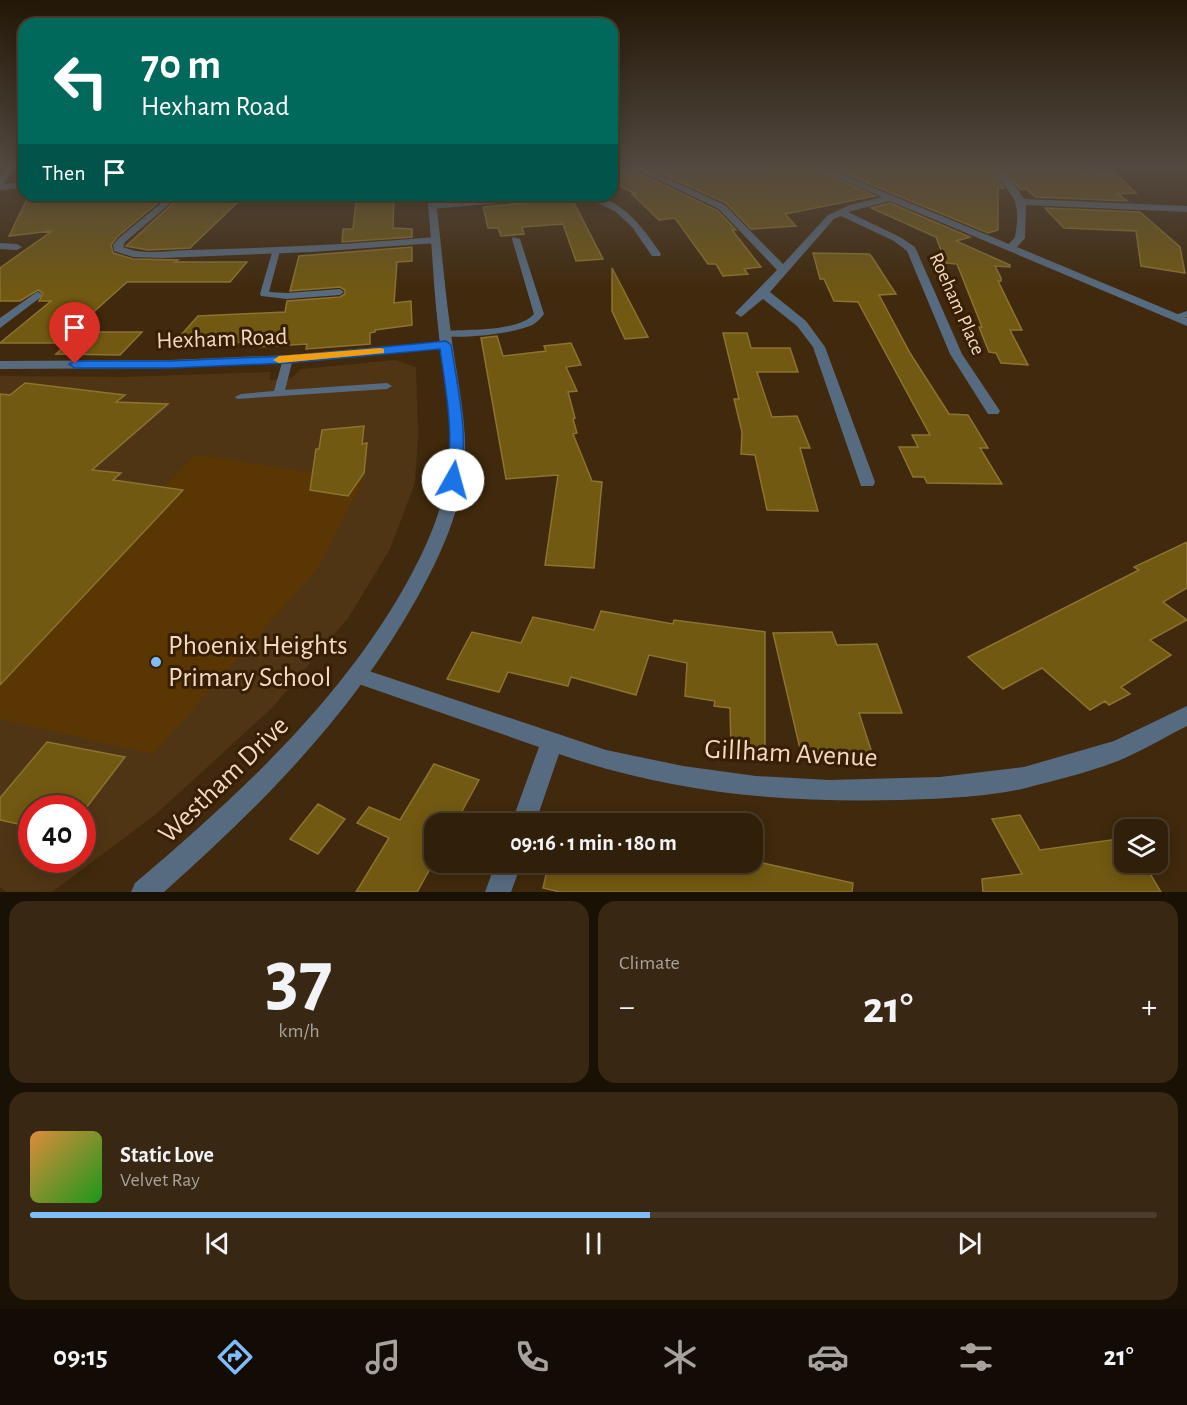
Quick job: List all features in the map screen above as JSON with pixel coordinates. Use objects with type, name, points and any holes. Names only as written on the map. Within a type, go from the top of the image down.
[{"type":"street","points":[[158,210],[122,240],[118,249],[123,252],[143,253],[276,251],[436,240]]},
{"type":"street","name":"Westham Drive","points":[[144,892],[223,824],[304,743],[360,676],[392,628],[425,564],[446,516],[457,463],[457,421],[445,339],[433,210]]},
{"type":"street","points":[[619,210],[639,228],[656,254]]},
{"type":"street","points":[[725,210],[783,270]]},
{"type":"street","points":[[741,313],[764,293],[816,232],[840,212],[848,210]]},
{"type":"street","points":[[918,210],[1187,322]]},
{"type":"street","points":[[1010,248],[1020,238],[1022,210]]},
{"type":"street","name":"Roeham Place","points":[[840,212],[911,249],[961,364],[993,411]]},
{"type":"street","points":[[0,246],[17,248]]},
{"type":"street","points":[[764,293],[797,318],[813,336],[819,347],[867,482]]},
{"type":"street","points":[[0,324],[37,295]]},
{"type":"street","name":"Hexham Road","points":[[0,365],[170,364],[288,359],[445,339]]},
{"type":"street","name":"Gillham Avenue","points":[[360,676],[618,763],[683,777],[756,788],[829,790],[940,788],[1024,778],[1119,750],[1187,715]]},
{"type":"street","points":[[527,813],[552,742]]},
{"type":"street","points":[[498,892],[504,873]]},
{"type":"lane","points":[[445,339],[514,328],[532,324],[537,320],[539,314],[516,239]]},
{"type":"lane","points":[[276,251],[264,294],[287,296],[340,292]]},
{"type":"lane","points":[[1174,317],[1187,314]]},
{"type":"lane","points":[[279,394],[288,359]]},
{"type":"lane","points":[[241,397],[387,386]]},
{"type":"shaded area","name":"Phoenix Heights Primary School","points":[[395,360],[416,367],[418,434],[415,483],[390,549],[349,617],[273,707],[155,815],[96,859],[96,795],[18,795],[18,873],[77,873],[52,892],[6,892],[0,887],[0,376],[123,377],[270,372],[270,380],[292,378],[301,369]]},
{"type":"shaded area","points":[[195,455],[363,480],[317,569],[153,754],[0,719],[0,653]]},
{"type":"building","points":[[22,210],[150,210],[117,237],[111,245],[113,253],[133,259],[178,260],[175,262],[247,262],[230,282],[127,282],[59,343],[0,343],[51,301],[39,301],[43,293],[38,290],[20,301],[0,301],[0,268],[52,231],[9,236]]},
{"type":"building","points":[[166,210],[230,210],[190,248],[148,250],[126,246]]},
{"type":"building","points":[[355,210],[394,210],[393,228],[412,229],[412,237],[342,242],[343,229],[353,229]]},
{"type":"building","points":[[484,210],[578,210],[603,259],[576,261],[563,224],[522,227],[524,234],[501,236],[498,228],[488,228]]},
{"type":"building","points":[[648,210],[715,210],[736,230],[732,230],[761,267],[744,269],[748,274],[723,276],[716,264],[708,264],[675,218],[659,220]]},
{"type":"building","points":[[732,210],[807,210],[785,214],[796,226],[751,229]]},
{"type":"building","points":[[875,210],[906,210],[970,237],[956,241],[1010,265],[1010,267],[995,266],[1001,278],[1001,281],[998,281],[1022,330],[1010,330],[1028,365],[1001,363],[996,353],[989,352],[979,327],[982,327],[957,264],[946,263],[936,237]]},
{"type":"building","points":[[932,210],[998,210],[998,230],[988,233]]},
{"type":"building","points":[[1047,210],[1140,212],[1180,247],[1185,273],[1141,266],[1136,231],[1064,228]]},
{"type":"building","points":[[412,247],[412,261],[397,262],[394,303],[411,301],[412,325],[375,330],[370,333],[370,344],[306,349],[307,344],[258,347],[260,342],[173,344],[198,316],[285,312],[287,301],[340,297],[345,294],[345,290],[340,287],[290,291],[299,256]]},
{"type":"building","points":[[813,253],[869,254],[872,257],[896,294],[879,295],[910,353],[949,414],[968,415],[988,448],[980,448],[1002,484],[927,483],[924,477],[913,477],[899,447],[918,447],[912,435],[930,435],[858,302],[834,301],[824,279],[820,279]]},
{"type":"building","points":[[612,268],[648,337],[625,339],[612,311]]},
{"type":"building","points":[[80,332],[142,332],[120,355],[56,354]]},
{"type":"building","points":[[723,333],[747,333],[751,348],[790,348],[798,372],[757,372],[772,417],[797,416],[810,448],[800,448],[818,511],[767,510],[755,455],[741,454],[742,432],[734,399],[739,399]]},
{"type":"building","points":[[497,336],[503,356],[546,351],[544,346],[571,343],[581,365],[566,367],[577,391],[568,392],[577,433],[573,434],[592,481],[602,482],[594,568],[545,565],[558,475],[506,479],[481,338]]},
{"type":"building","points":[[25,383],[125,395],[116,402],[168,404],[92,470],[121,473],[113,480],[183,490],[0,685],[0,394],[10,395]]},
{"type":"building","points":[[364,426],[362,444],[367,443],[364,473],[348,496],[310,490],[316,449],[319,449],[322,430]]},
{"type":"building","points":[[1187,542],[1187,588],[1163,602],[1187,620],[1150,640],[1171,655],[1121,687],[1130,694],[1109,705],[1105,701],[1090,710],[1042,668],[1003,689],[968,657],[1139,570],[1134,567]]},
{"type":"building","points":[[601,611],[673,624],[674,620],[765,632],[765,754],[731,749],[730,708],[714,706],[715,701],[685,696],[687,663],[649,655],[636,695],[571,677],[568,686],[508,672],[499,692],[447,679],[472,632],[521,643],[533,617],[594,630]]},
{"type":"building","points":[[832,632],[837,645],[877,644],[902,713],[859,713],[873,756],[813,757],[812,753],[801,753],[773,633]]},
{"type":"building","points":[[47,742],[125,757],[96,795],[18,795],[18,824],[0,820],[0,798]]},
{"type":"building","points":[[434,764],[479,780],[461,813],[424,813],[424,873],[428,873],[417,892],[356,892],[389,838],[357,823],[369,807],[400,820]]},
{"type":"building","points":[[318,804],[345,819],[318,854],[290,839]]},
{"type":"building","points":[[1020,815],[1040,850],[1114,840],[1114,873],[1150,873],[1161,892],[983,892],[982,879],[1022,874],[992,819]]},
{"type":"building","points":[[763,863],[853,883],[852,892],[560,892],[543,888],[546,873],[763,873]]},
{"type":"slow traffic","points":[[279,360],[380,351]]},
{"type":"place","name":"Phoenix Heights Primary School","points":[[156,662]]},
{"type":"route","points":[[75,364],[170,364],[288,359],[446,345],[457,421],[457,463],[453,480]]}]
